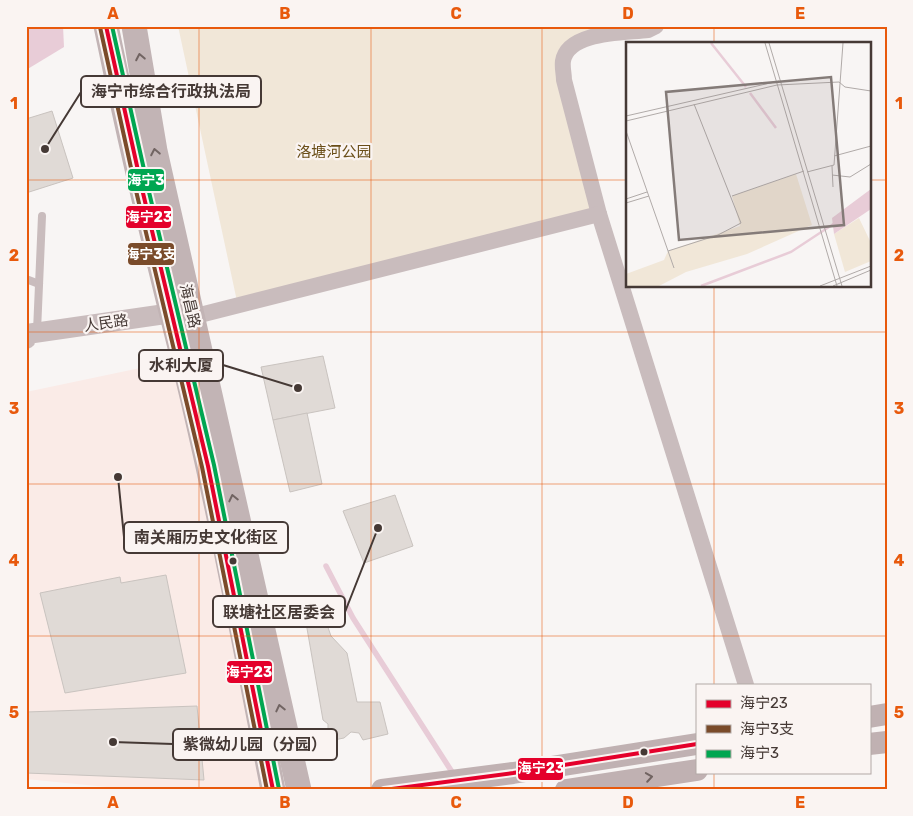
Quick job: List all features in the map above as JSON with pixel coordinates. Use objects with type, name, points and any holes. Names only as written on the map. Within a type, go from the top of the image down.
[{"type":"main road","name":"海昌路","points":[[106,26],[121,102],[184,314],[299,790]]},
{"type":"main road","name":"海昌路","points":[[134,26],[184,314],[183,359],[228,562],[274,790]]},
{"type":"main road","points":[[870,717],[887,714]]},
{"type":"main road","points":[[870,744],[887,742]]},
{"type":"main road","points":[[382,790],[513,773],[696,744]]},
{"type":"main road","points":[[566,790],[696,770]]},
{"type":"street","points":[[656,26],[648,30],[588,37],[571,45],[563,60],[564,80],[600,214],[746,684]]},
{"type":"street","points":[[184,314],[600,214]]},
{"type":"street","name":"人民路","points":[[32,336],[184,314]]},
{"type":"lane","points":[[32,336],[39,284],[42,216]]},
{"type":"lane","points":[[26,279],[39,284]]},
{"type":"shaded area","points":[[26,26],[63,26],[64,47],[26,70]]},
{"type":"shaded area","points":[[183,359],[273,790],[137,790],[26,779],[26,392]]},
{"type":"green space","name":"洛塘河公园","points":[[178,26],[656,26],[588,37],[563,60],[599,214],[238,306]]},
{"type":"building","points":[[52,111],[73,178],[26,193],[26,119]]},
{"type":"building","points":[[323,356],[335,408],[273,420],[261,367]]},
{"type":"building","points":[[307,413],[322,484],[290,492],[273,420]]},
{"type":"building","points":[[395,495],[413,546],[364,563],[343,511]]},
{"type":"building","points":[[166,575],[186,673],[65,693],[40,593],[120,577],[121,583]]},
{"type":"building","points":[[317,615],[325,619],[331,636],[347,653],[357,702],[380,702],[388,734],[363,740],[359,733],[351,732],[344,738],[334,740],[328,731],[328,724],[323,720],[305,617]]},
{"type":"building","points":[[197,706],[204,780],[26,773],[26,712]]},
{"type":"waterway","points":[[326,566],[353,618],[454,775]]},
{"type":"transit line","name":"海宁23","points":[[106,26],[143,193],[208,466],[273,790]]},
{"type":"transit line","name":"海宁3","points":[[112,26],[149,192],[214,465],[279,789]]},
{"type":"transit line","name":"海宁3支","points":[[100,27],[137,195],[202,467],[267,790]]},
{"type":"transit line","name":"海宁23","points":[[384,790],[513,773],[696,744]]},
{"type":"place","name":"海宁市综合行政执法局","points":[[45,149]]},
{"type":"place","name":"水利大厦","points":[[298,388]]},
{"type":"place","name":"南关厢历史文化街区","points":[[118,477]]},
{"type":"place","name":"联塘社区居委会","points":[[378,528]]},
{"type":"place","name":"紫微幼儿园（分园）","points":[[113,742]]}]
